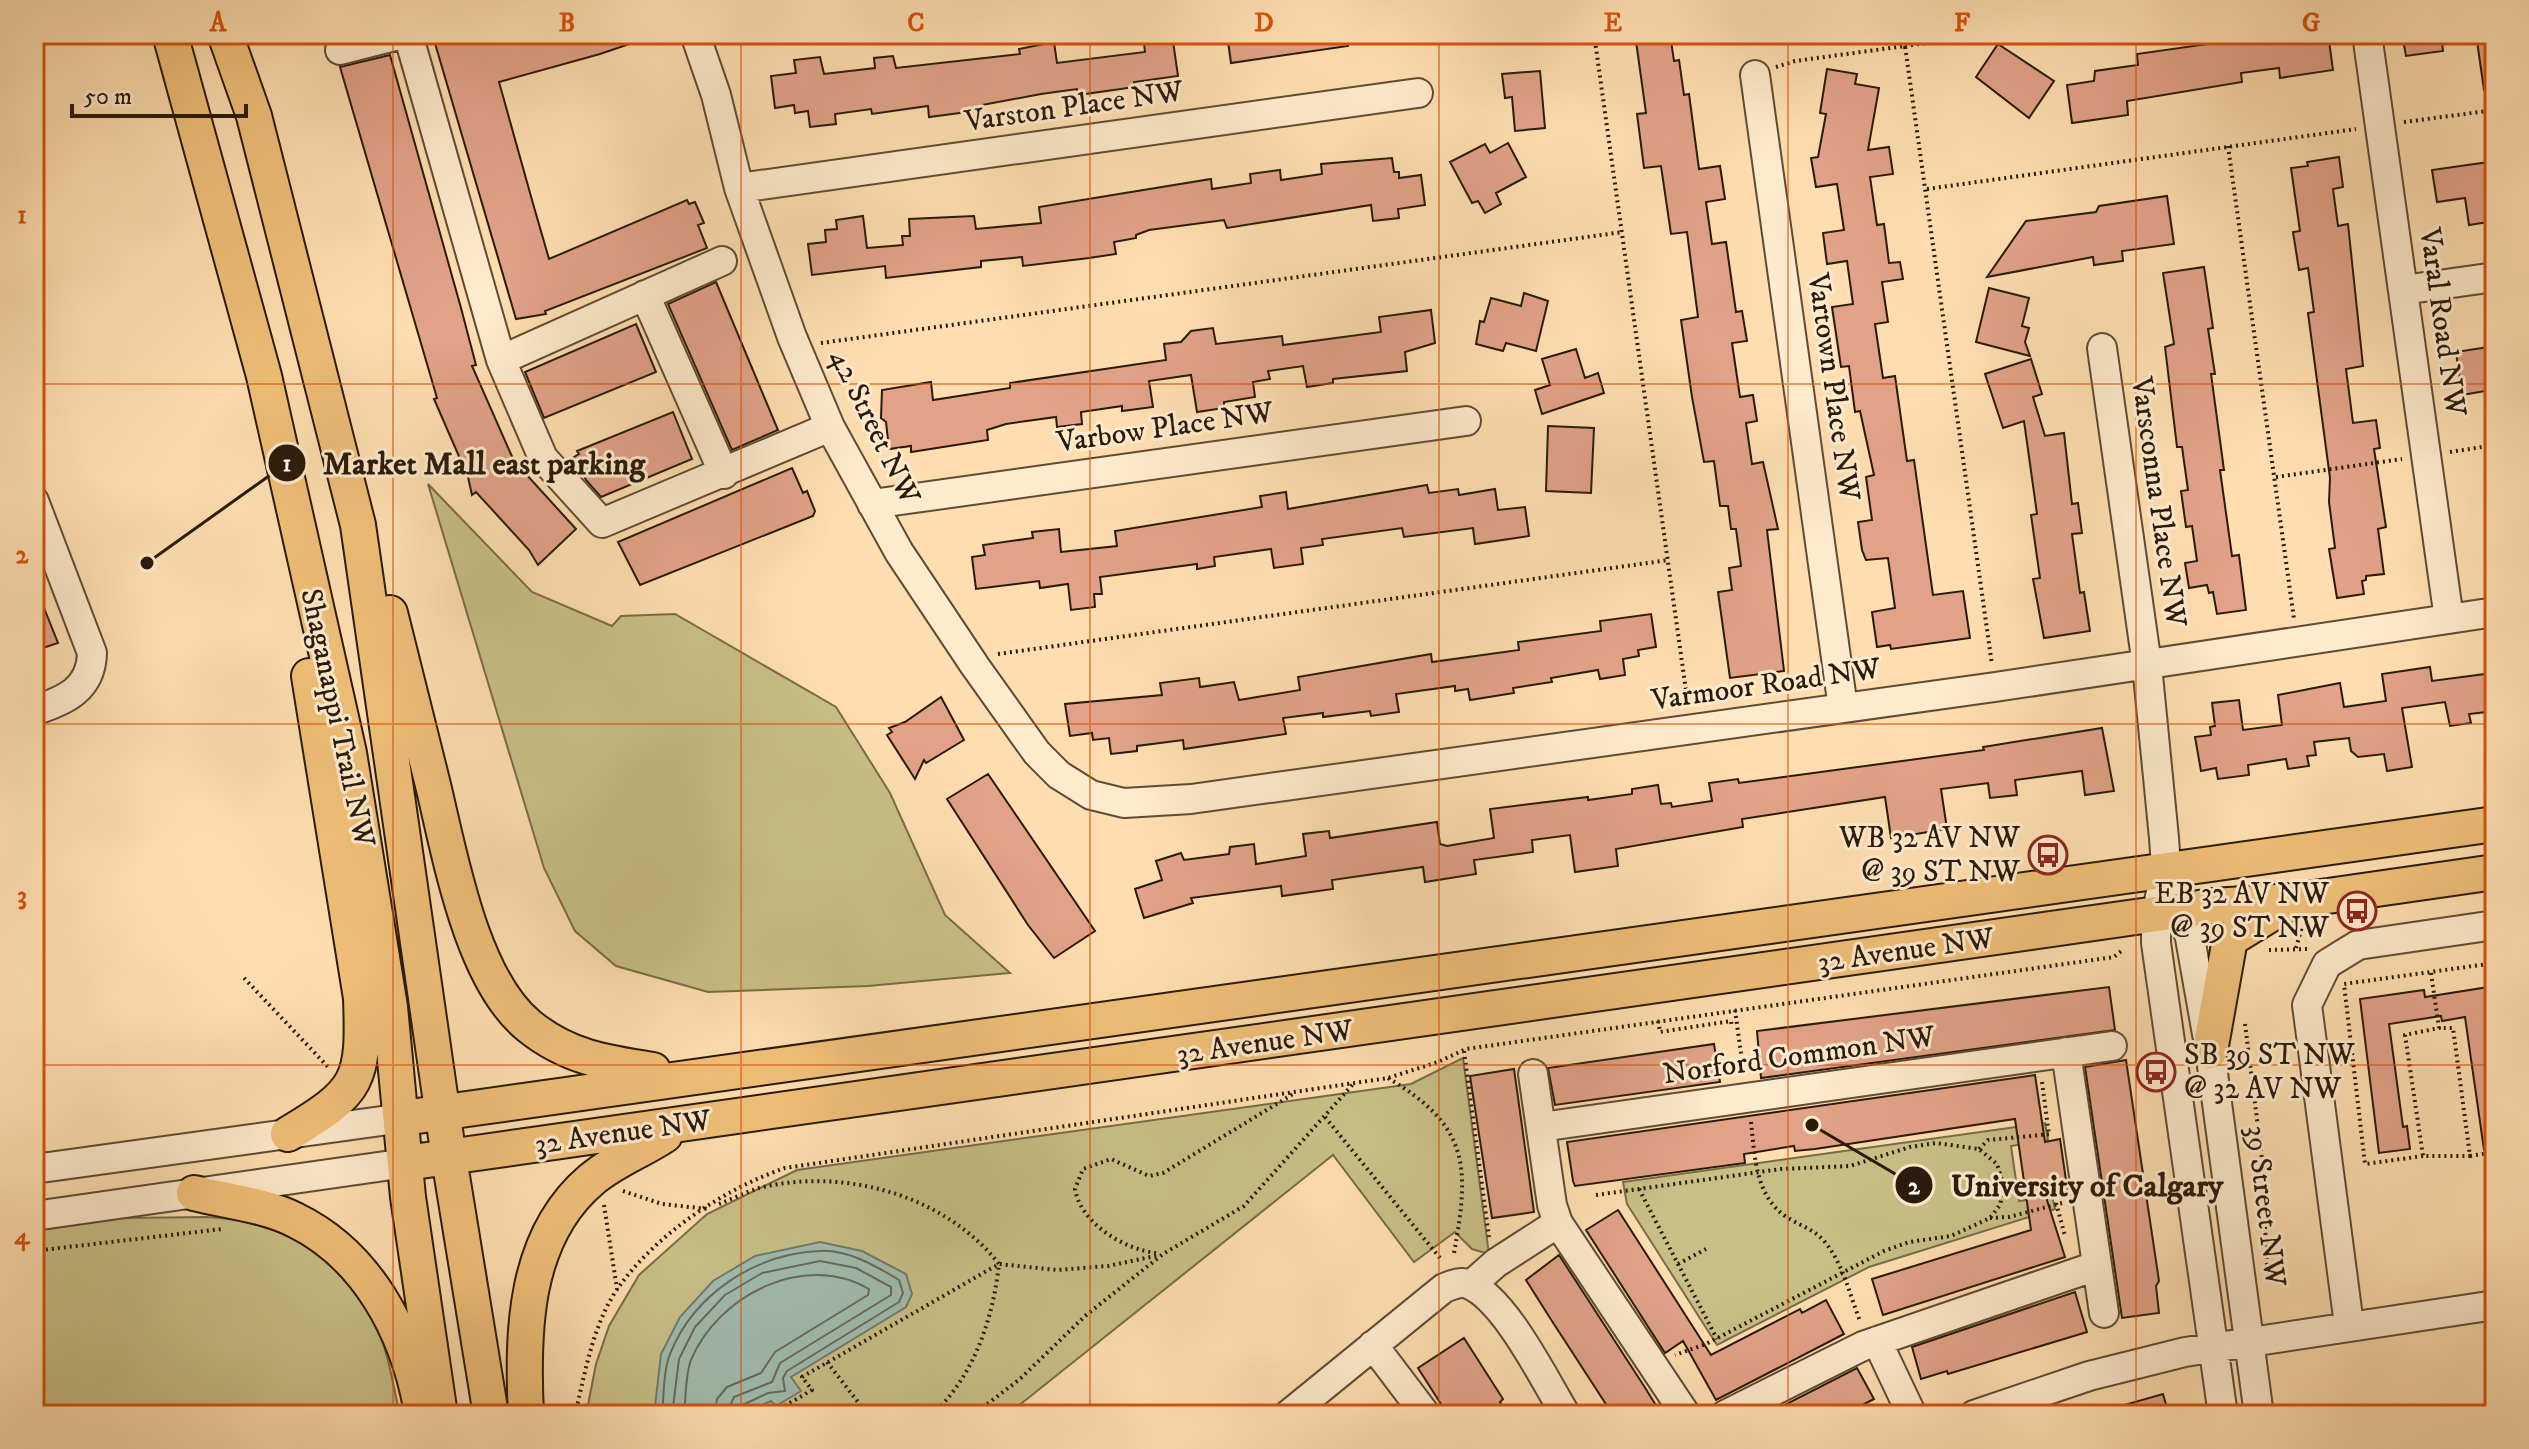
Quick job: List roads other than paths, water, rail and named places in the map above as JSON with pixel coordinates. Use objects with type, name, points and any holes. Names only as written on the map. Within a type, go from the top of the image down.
[{"type":"main road","name":"Shaganappi Trail NW","points":[[170,34],[256,348],[349,753],[390,1007],[406,1163],[440,1415]]},
{"type":"main road","name":"Shaganappi Trail NW","points":[[225,34],[254,116],[358,525],[442,1112],[491,1415]]},
{"type":"main road","points":[[358,525],[374,548],[458,889],[477,945],[505,1002],[529,1026],[589,1061],[693,1076]]},
{"type":"main road","points":[[288,1134],[336,1103],[354,1083],[361,1064],[361,998],[306,658],[317,617]]},
{"type":"main road","name":"32 Avenue NW","points":[[403,1118],[2166,867],[2495,824]]},
{"type":"main road","name":"32 Avenue NW","points":[[406,1163],[2213,906],[2293,901],[2495,872]]},
{"type":"main road","points":[[2210,1051],[2230,939],[2293,901]]},
{"type":"main road","points":[[526,1415],[526,1320],[536,1272],[560,1215],[591,1180],[678,1126]]},
{"type":"main road","points":[[194,1193],[293,1218],[324,1236],[362,1269],[382,1300],[404,1349],[422,1415]]},
{"type":"street","points":[[340,50],[406,34],[501,360],[543,458],[602,523],[830,427]]},
{"type":"street","name":"42 Street NW","points":[[695,34],[716,95],[739,188],[766,270],[830,427],[872,504],[967,654],[1037,753],[1059,775],[1091,795]]},
{"type":"street","name":"Varal Road NW","points":[[2367,34],[2449,619]]},
{"type":"street","name":"Vartown Place NW","points":[[1755,75],[1843,708]]},
{"type":"street","name":"Varston Place NW","points":[[739,188],[1418,93]]},
{"type":"street","points":[[501,360],[722,261]]},
{"type":"street","points":[[2403,290],[2495,277]]},
{"type":"street","points":[[645,295],[724,474]]},
{"type":"street","name":"Varsconna Place NW","points":[[2102,348],[2147,665]]},
{"type":"street","name":"Varbow Place NW","points":[[872,504],[1466,421]]},
{"type":"street","points":[[34,501],[92,653],[88,677],[79,690],[34,711]]},
{"type":"street","name":"Varmoor Road NW","points":[[1091,795],[1124,803],[1191,799],[1995,687],[2495,612]]},
{"type":"street","name":"39 Street NW","points":[[2147,665],[2169,914],[2162,989],[2223,1415]]},
{"type":"street","name":"39 Street NW","points":[[2169,914],[2210,1051],[2259,1415]]},
{"type":"street","points":[[2349,1325],[2307,1005],[2327,964],[2358,945],[2495,925]]},
{"type":"street","name":"Norford Common NW","points":[[1541,1127],[2112,1046]]},
{"type":"street","points":[[2066,1052],[2104,1313]]},
{"type":"street","points":[[1533,1074],[1552,1205],[1558,1223],[1686,1415]]},
{"type":"street","name":"32 Avenue NW","points":[[34,1169],[403,1118]]},
{"type":"street","name":"32 Avenue NW","points":[[34,1216],[406,1163]]},
{"type":"street","points":[[1471,1285],[1496,1263],[1558,1223]]},
{"type":"street","points":[[1725,1415],[1870,1334],[2096,1266]]},
{"type":"street","points":[[1288,1415],[1444,1288],[1461,1283],[1471,1285],[1494,1302],[1566,1415]]},
{"type":"street","points":[[1974,1415],[2089,1376],[2214,1347],[2495,1305]]},
{"type":"street","points":[[1870,1334],[1912,1415]]},
{"type":"street","points":[[1373,1345],[1426,1415]]},
{"type":"water","points":[[820,1242],[862,1251],[906,1274],[912,1294],[906,1307],[791,1377],[801,1391],[776,1406],[771,1401],[739,1415],[654,1415],[661,1354],[680,1317],[713,1281],[755,1256]]},
{"type":"place","name":"Market Mall east parking","points":[[147,563]]},
{"type":"place","name":"WB 32 AV NW @ 39 ST NW","points":[[2048,855]]},
{"type":"place","name":"EB 32 AV NW @ 39 ST NW","points":[[2357,911]]},
{"type":"place","name":"SB 39 ST NW @ 32 AV NW","points":[[2156,1072]]},
{"type":"place","name":"University of Calgary","points":[[1812,1125]]}]
